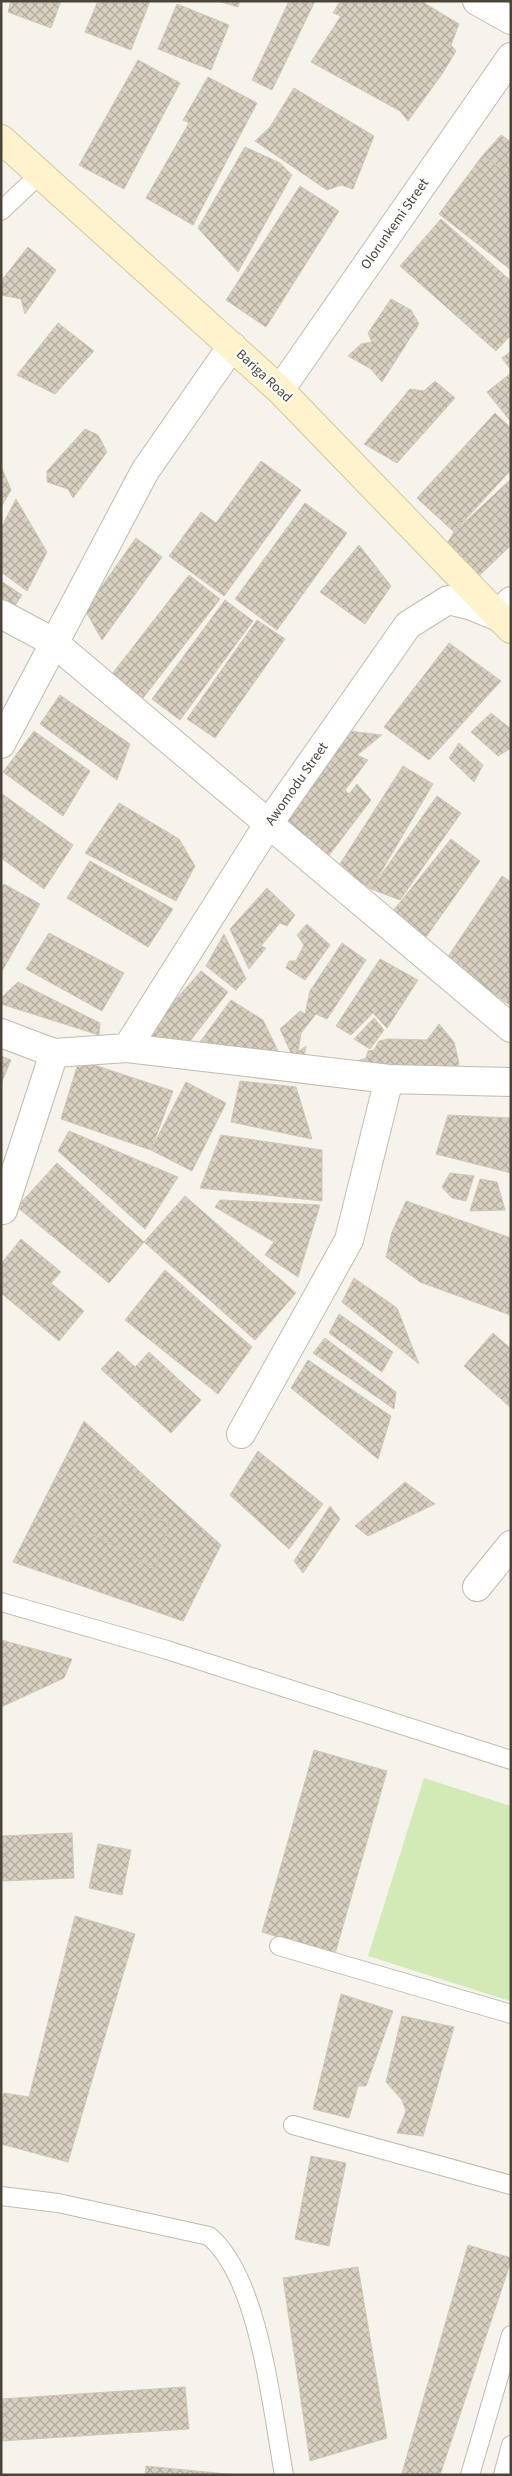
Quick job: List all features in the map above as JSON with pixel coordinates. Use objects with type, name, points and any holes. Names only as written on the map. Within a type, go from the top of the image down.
[{"type":"street","points":[[477,1],[511,20]]},
{"type":"street","name":"Olorunkemi Street","points":[[280,390],[511,58]]},
{"type":"street","name":"Bariga Road","points":[[1,139],[280,390],[507,616]]},
{"type":"street","points":[[1,744],[53,642],[145,471],[232,346]]},
{"type":"street","name":"Awomodu Street","points":[[127,1048],[269,822],[408,626],[448,600],[507,616]]},
{"type":"street","points":[[1,614],[53,642],[269,822],[511,1028]]},
{"type":"street","points":[[1,1033],[54,1053],[127,1048],[389,1079],[511,1082]]},
{"type":"street","points":[[3,1210],[54,1053]]},
{"type":"street","points":[[241,1434],[350,1240],[389,1079]]},
{"type":"street","points":[[477,1587],[511,1546]]},
{"type":"lane","points":[[1,211],[40,174]]},
{"type":"lane","points":[[1,1602],[167,1650],[511,1760]]},
{"type":"lane","points":[[279,1946],[511,2014]]},
{"type":"lane","points":[[293,2126],[511,2185]]},
{"type":"lane","points":[[1,2196],[58,2203],[209,2236],[222,2247],[238,2274],[258,2335],[284,2475]]},
{"type":"lane","points":[[470,2475],[511,2335]]},
{"type":"lane","points":[[503,2475],[511,2445]]},
{"type":"green space","points":[[424,1778],[511,1806],[510,2001],[368,1956]]},
{"type":"building","points":[[11,1],[61,1],[51,28],[8,12]]},
{"type":"building","points":[[98,1],[150,1],[131,50],[85,32]]},
{"type":"building","points":[[218,1],[240,1],[238,7]]},
{"type":"building","points":[[289,1],[315,1],[272,90],[252,80]]},
{"type":"building","points":[[340,1],[421,1],[459,24],[451,45],[456,51],[408,121],[400,111],[311,62],[341,16],[333,13]]},
{"type":"building","points":[[177,4],[229,25],[211,70],[158,49]]},
{"type":"building","points":[[138,60],[180,83],[124,189],[79,165]]},
{"type":"building","points":[[208,77],[257,103],[193,225],[146,198],[189,123],[183,120]]},
{"type":"building","points":[[294,88],[374,136],[353,189],[341,185],[327,190],[255,141],[270,127]]},
{"type":"building","points":[[501,135],[511,142],[511,177],[483,155]]},
{"type":"building","points":[[245,147],[280,163],[292,175],[238,272],[198,228]]},
{"type":"building","points":[[483,155],[511,177],[511,270],[439,214]]},
{"type":"building","points":[[300,186],[339,211],[266,327],[226,300]]},
{"type":"building","points":[[441,219],[511,281],[511,335],[496,351],[400,266]]},
{"type":"building","points":[[28,247],[56,270],[25,314],[21,299],[1,295],[1,281]]},
{"type":"building","points":[[391,299],[411,310],[419,324],[382,382],[371,369],[348,356],[361,344],[372,342],[368,333]]},
{"type":"building","points":[[58,323],[94,351],[55,394],[17,375]]},
{"type":"building","points":[[511,351],[511,370],[502,358]]},
{"type":"building","points":[[511,373],[511,422],[487,392]]},
{"type":"building","points":[[435,381],[455,398],[397,463],[364,444],[410,389],[424,391]]},
{"type":"building","points":[[495,413],[511,428],[511,470],[454,532],[417,498]]},
{"type":"building","points":[[85,429],[98,435],[107,452],[73,498],[68,489],[47,482],[47,471]]},
{"type":"building","points":[[261,461],[301,490],[224,596],[169,556],[201,512],[216,523]]},
{"type":"building","points":[[1,466],[11,490],[1,507]]},
{"type":"building","points":[[511,479],[511,545],[477,578],[446,545],[454,532]]},
{"type":"building","points":[[16,499],[47,552],[27,591],[1,572],[1,528]]},
{"type":"building","points":[[305,503],[347,533],[277,630],[235,599]]},
{"type":"building","points":[[136,538],[162,557],[102,640],[85,610]]},
{"type":"building","points":[[359,545],[391,586],[365,624],[320,592]]},
{"type":"building","points":[[189,575],[220,599],[143,698],[112,674]]},
{"type":"building","points":[[1,581],[22,595],[14,607],[1,599]]},
{"type":"building","points":[[225,600],[253,621],[180,720],[152,699]]},
{"type":"building","points":[[257,620],[285,639],[215,738],[187,719]]},
{"type":"building","points":[[449,643],[501,681],[429,760],[384,727]]},
{"type":"building","points":[[60,695],[130,744],[117,780],[40,724]]},
{"type":"building","points":[[491,713],[511,729],[511,748],[498,756],[471,732]]},
{"type":"building","points":[[341,730],[382,735],[357,755],[368,760],[345,790],[349,794],[357,784],[371,800],[327,858],[276,822]]},
{"type":"building","points":[[34,731],[90,771],[63,816],[3,772]]},
{"type":"building","points":[[459,743],[483,765],[474,782],[449,758]]},
{"type":"building","points":[[403,766],[433,784],[371,889],[338,867]]},
{"type":"building","points":[[1,793],[73,845],[44,889],[1,858]]},
{"type":"building","points":[[437,796],[461,813],[400,900],[371,889]]},
{"type":"building","points":[[119,803],[179,839],[195,866],[176,901],[85,853]]},
{"type":"building","points":[[451,839],[480,861],[421,944],[389,916]]},
{"type":"building","points":[[90,861],[173,909],[148,947],[67,898]]},
{"type":"building","points":[[502,876],[511,882],[510,1005],[445,961]]},
{"type":"building","points":[[4,884],[40,904],[1,973],[1,889]]},
{"type":"building","points":[[267,888],[295,915],[287,926],[280,923],[261,946],[266,948],[249,969],[230,929]]},
{"type":"building","points":[[307,924],[330,945],[305,980],[286,968],[289,961],[296,961],[304,945],[297,935]]},
{"type":"building","points":[[49,933],[124,973],[102,1011],[26,969]]},
{"type":"building","points":[[224,934],[246,979],[236,990],[206,966]]},
{"type":"building","points":[[342,943],[366,960],[327,1019],[316,1014],[301,1033],[298,1052],[306,1046],[303,1063],[292,1055],[280,1029],[300,1011],[305,1014],[310,991]]},
{"type":"building","points":[[380,959],[418,980],[387,1028],[373,1013],[351,1035],[336,1026]]},
{"type":"building","points":[[201,971],[228,992],[190,1041],[144,1035]]},
{"type":"building","points":[[18,982],[100,1023],[99,1035],[1,1004],[1,998]]},
{"type":"building","points":[[231,1000],[263,1020],[280,1055],[200,1042]]},
{"type":"building","points":[[374,1018],[384,1030],[370,1049],[354,1039]]},
{"type":"building","points":[[439,1024],[454,1042],[459,1063],[453,1078],[353,1072],[357,1061],[366,1058],[368,1051],[374,1050],[379,1041],[388,1039],[427,1040]]},
{"type":"building","points":[[1,1056],[11,1060],[1,1084]]},
{"type":"building","points":[[79,1060],[173,1091],[151,1150],[61,1119]]},
{"type":"building","points":[[240,1081],[296,1087],[312,1139],[231,1122]]},
{"type":"building","points":[[186,1082],[226,1103],[192,1171],[151,1150]]},
{"type":"building","points":[[448,1115],[511,1118],[511,1173],[436,1154]]},
{"type":"building","points":[[69,1131],[178,1177],[145,1229],[58,1151]]},
{"type":"building","points":[[221,1135],[322,1150],[322,1201],[200,1188]]},
{"type":"building","points":[[57,1163],[144,1242],[109,1283],[17,1207]]},
{"type":"building","points":[[450,1173],[474,1176],[466,1201],[452,1198],[442,1187]]},
{"type":"building","points":[[480,1179],[497,1182],[505,1210],[470,1211]]},
{"type":"building","points":[[185,1196],[296,1293],[255,1340],[144,1242]]},
{"type":"building","points":[[220,1200],[320,1205],[298,1277],[265,1255],[274,1242],[215,1207]]},
{"type":"building","points":[[406,1201],[511,1238],[510,1315],[420,1282],[386,1257],[392,1232]]},
{"type":"building","points":[[21,1239],[61,1272],[51,1283],[84,1311],[59,1341],[1,1293],[1,1264]]},
{"type":"building","points":[[165,1270],[252,1347],[218,1394],[125,1320]]},
{"type":"building","points":[[354,1278],[397,1308],[419,1364],[342,1302]]},
{"type":"building","points":[[339,1314],[393,1352],[382,1372],[329,1333]]},
{"type":"building","points":[[493,1333],[511,1349],[511,1408],[464,1366]]},
{"type":"building","points":[[325,1338],[396,1392],[394,1409],[313,1353]]},
{"type":"building","points":[[118,1351],[135,1367],[149,1352],[201,1400],[171,1433],[101,1369]]},
{"type":"building","points":[[308,1360],[391,1416],[378,1459],[291,1388]]},
{"type":"building","points":[[84,1421],[221,1545],[183,1621],[13,1562]]},
{"type":"building","points":[[258,1451],[323,1504],[289,1549],[230,1495]]},
{"type":"building","points":[[405,1482],[435,1504],[368,1536],[355,1526]]},
{"type":"building","points":[[95,1488],[169,1524],[155,1569],[71,1522]]},
{"type":"building","points":[[330,1506],[340,1519],[303,1573],[294,1561]]},
{"type":"building","points":[[1,1640],[72,1659],[64,1678],[1,1707]]},
{"type":"building","points":[[314,1750],[387,1771],[335,1954],[262,1932]]},
{"type":"building","points":[[72,1833],[74,1878],[1,1881],[1,1836]]},
{"type":"building","points":[[98,1844],[131,1850],[122,1895],[89,1888]]},
{"type":"building","points":[[75,1916],[135,1934],[68,2162],[1,2144],[1,2103],[4,2093],[29,2097]]},
{"type":"building","points":[[341,1994],[393,2011],[366,2086],[358,2086],[349,2118],[313,2109]]},
{"type":"building","points":[[402,2016],[454,2027],[423,2136],[397,2133],[406,2111],[402,2100],[386,2082]]},
{"type":"building","points":[[311,2156],[346,2163],[329,2246],[295,2239]]},
{"type":"building","points":[[468,2245],[511,2258],[511,2261],[440,2475],[407,2475],[402,2473]]},
{"type":"building","points":[[358,2267],[387,2438],[310,2461],[283,2278]]},
{"type":"building","points":[[185,2387],[189,2429],[1,2441],[1,2399]]},
{"type":"building","points":[[146,2466],[237,2475],[145,2475]]}]
